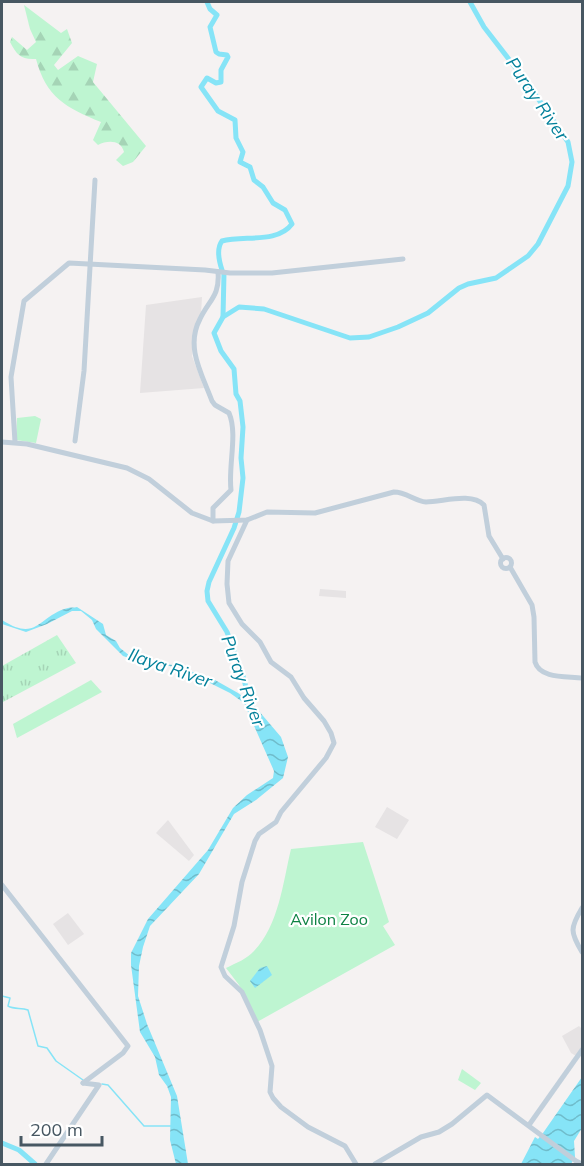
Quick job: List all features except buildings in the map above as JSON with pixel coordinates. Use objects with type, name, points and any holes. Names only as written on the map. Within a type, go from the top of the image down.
[{"type":"street","points":[[75,441],[84,371],[95,180]]},
{"type":"street","points":[[14,442],[12,366],[24,302],[66,264],[90,263],[235,272],[301,270],[403,259]]},
{"type":"street","points":[[213,521],[213,508],[231,490],[232,428],[229,413],[213,403],[195,358],[194,340],[200,317],[216,295],[218,272]]},
{"type":"street","points":[[2,442],[14,442],[132,470],[155,483],[192,513],[213,521],[246,521],[267,512],[315,513],[394,492],[400,492],[423,502],[476,500],[484,505],[488,530],[503,559],[502,567],[506,569],[510,567],[532,604],[537,668],[546,674],[582,678]]},
{"type":"street","points":[[246,521],[228,561],[226,577],[229,603],[242,624],[260,642],[271,662],[293,680],[304,698],[324,721],[332,733],[334,743],[326,758],[281,812],[276,822],[257,837],[242,882],[234,926],[221,967],[225,976],[242,992],[260,1030],[272,1066],[270,1092],[273,1098],[281,1107],[308,1127],[345,1146],[356,1164]]},
{"type":"street","points":[[2,885],[128,1046],[123,1053],[83,1083],[99,1085],[46,1164]]},
{"type":"street","points":[[582,908],[575,919],[572,930],[582,952]]},
{"type":"street","points":[[529,1125],[582,1050]]},
{"type":"street","points":[[375,1164],[421,1137],[439,1132],[452,1124],[487,1095],[582,1164]]},
{"type":"shaded area","points":[[202,297],[201,314],[194,332],[192,356],[204,388],[140,393],[146,305]]},
{"type":"shaded area","points":[[320,589],[346,591],[346,598],[319,596]]},
{"type":"shaded area","points":[[387,807],[409,820],[397,839],[375,827]]},
{"type":"shaded area","points":[[168,820],[194,855],[189,861],[156,833]]},
{"type":"shaded area","points":[[68,913],[84,934],[68,945],[53,924]]},
{"type":"shaded area","points":[[579,1026],[582,1029],[582,1046],[578,1057],[571,1053],[562,1036]]},
{"type":"green space","points":[[24,5],[61,33],[67,29],[72,43],[54,65],[58,70],[78,56],[97,64],[93,82],[146,146],[133,162],[123,166],[116,160],[124,152],[117,143],[106,142],[98,145],[93,140],[101,122],[77,112],[59,100],[45,83],[36,59],[20,56],[15,50],[10,42],[12,37],[27,50],[36,42]]},
{"type":"green space","points":[[35,416],[41,419],[36,443],[16,440],[17,418]]},
{"type":"green space","points":[[57,635],[76,663],[3,702],[2,666]]},
{"type":"green space","points":[[91,680],[102,692],[17,738],[13,724]]},
{"type":"green space","name":"Avilon Zoo","points":[[363,842],[389,922],[383,926],[395,945],[257,1022],[239,985],[226,968],[251,954],[269,929],[279,903],[291,849]]},
{"type":"green space","points":[[462,1069],[481,1083],[475,1090],[458,1080]]},
{"type":"water","points":[[77,607],[103,624],[106,635],[116,641],[120,648],[130,656],[143,661],[173,665],[215,680],[238,693],[252,703],[281,737],[288,757],[283,778],[234,814],[199,874],[150,926],[143,947],[139,966],[138,996],[177,1096],[188,1164],[176,1164],[170,1140],[171,1097],[159,1075],[155,1057],[140,1032],[131,953],[148,919],[208,850],[233,808],[247,795],[273,778],[274,771],[244,703],[200,678],[170,666],[152,666],[123,656],[96,629],[92,620],[81,611],[72,611],[26,632],[2,624],[2,620],[23,629],[31,628],[58,611]]},
{"type":"water","points":[[267,966],[272,975],[255,988],[250,981],[260,968]]},
{"type":"water","points":[[582,1077],[582,1128],[574,1141],[575,1157],[571,1164],[521,1164],[535,1137],[538,1139],[543,1133]]},
{"type":"waterway","points":[[207,2],[210,9],[217,15],[210,27],[216,52],[228,57],[221,70],[221,82],[216,83],[207,78],[201,87],[218,111],[235,120],[236,138],[243,152],[240,162],[250,167],[254,180],[263,187],[273,203],[285,210],[292,224],[286,230],[269,237],[222,241],[219,251],[222,270]]},
{"type":"waterway","name":"Puray River","points":[[251,707],[242,672],[227,632],[208,601],[207,591],[234,528],[239,512],[243,478],[241,458],[243,427],[240,401],[236,394],[234,369],[221,351],[214,333],[223,317],[239,307],[264,309],[350,338],[369,337],[398,327],[428,313],[459,288],[496,278],[528,256],[538,244],[568,186],[572,162],[568,142],[528,84],[484,27],[470,2]]},
{"type":"waterway","points":[[223,317],[224,273]]},
{"type":"waterway","points":[[2,996],[10,998],[8,1006],[28,1010],[38,1046],[47,1048],[56,1061],[83,1080]]},
{"type":"waterway","points":[[102,1084],[108,1085],[144,1126],[171,1126]]},
{"type":"waterway","points":[[2,1143],[19,1150],[35,1164]]},
{"type":"water label","name":"Ilaya River","points":[[170,668]]}]
